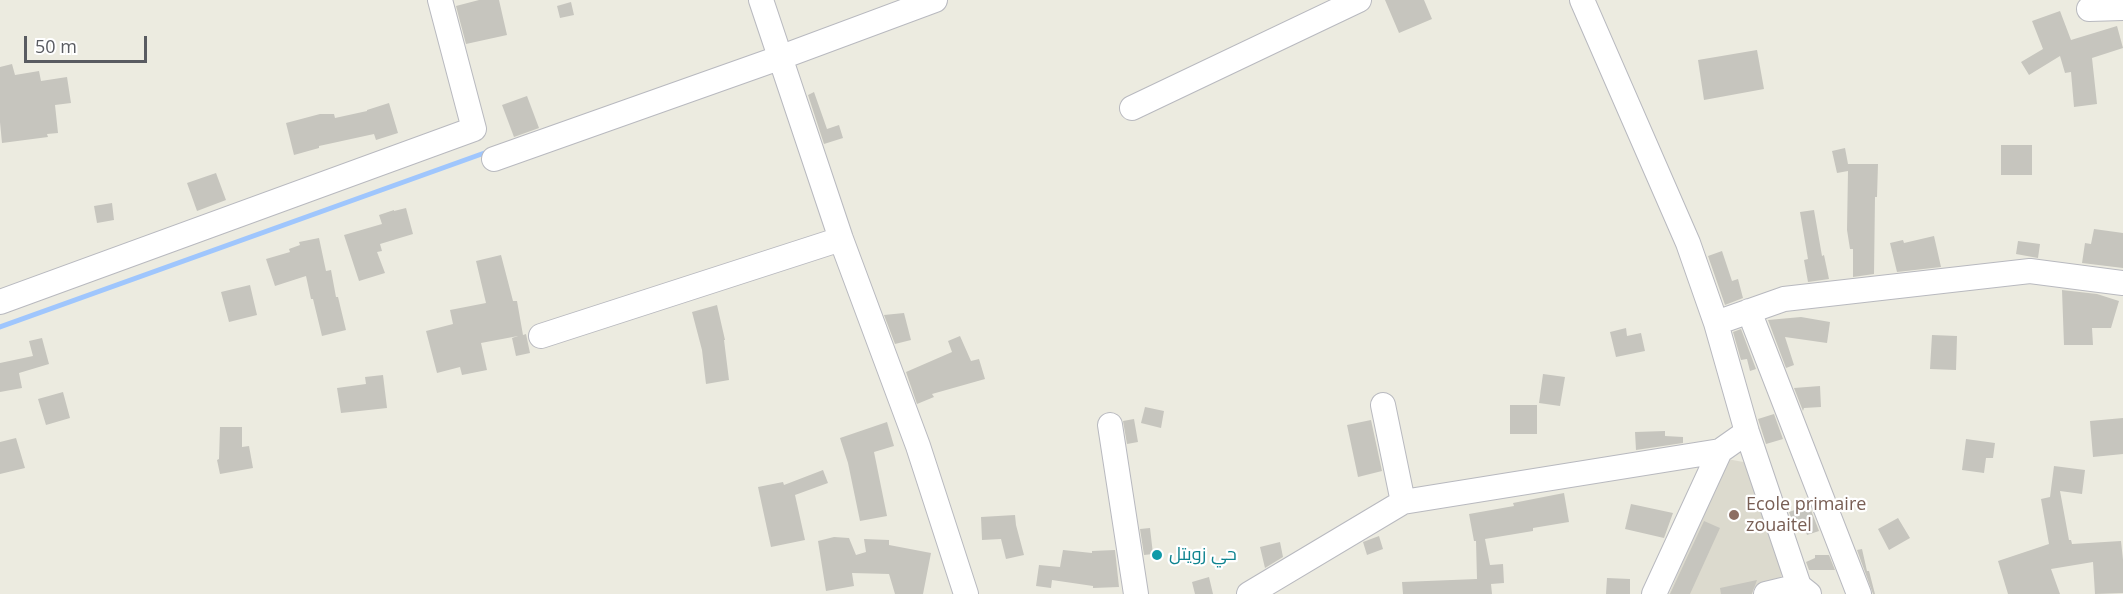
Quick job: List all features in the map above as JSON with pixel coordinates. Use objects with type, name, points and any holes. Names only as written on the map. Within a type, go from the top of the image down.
[{"type":"street","points":[[0,302],[474,129],[440,0]]},
{"type":"street","points":[[760,0],[841,239],[918,447],[966,594]]},
{"type":"street","points":[[494,159],[935,0]]},
{"type":"street","points":[[1132,108],[1359,0]]},
{"type":"street","points":[[1582,0],[1688,243],[1716,323],[1747,432],[1804,590],[1766,594]]},
{"type":"street","points":[[2089,9],[2123,8]]},
{"type":"street","points":[[541,336],[841,239]]},
{"type":"street","points":[[1716,323],[1784,299],[2030,271],[2123,283]]},
{"type":"street","points":[[1749,311],[1859,594]]},
{"type":"street","points":[[1383,405],[1403,502]]},
{"type":"street","points":[[1110,425],[1136,594]]},
{"type":"street","points":[[1249,594],[1403,502],[1720,451],[1747,432]]},
{"type":"street","points":[[1654,594],[1720,451]]},
{"type":"shaded area","name":"Ecole primaire zouaitel","points":[[1727,459],[1749,463],[1782,567],[1781,582],[1729,594],[1669,594]]},
{"type":"building","points":[[479,0],[499,0],[507,35],[466,44],[456,6]]},
{"type":"building","points":[[1385,0],[1424,0],[1432,19],[1399,33]]},
{"type":"building","points":[[571,2],[574,15],[560,18],[557,6]]},
{"type":"building","points":[[2060,11],[2071,40],[2117,26],[2123,48],[2092,58],[2097,104],[2074,107],[2071,72],[2065,73],[2060,56],[2029,75],[2021,62],[2043,49],[2032,21]]},
{"type":"building","points":[[1757,50],[1764,89],[1704,100],[1698,60]]},
{"type":"building","points":[[12,64],[15,75],[39,71],[41,81],[67,77],[71,103],[55,105],[58,133],[47,134],[48,137],[2,143],[0,67]]},
{"type":"building","points":[[814,92],[827,129],[839,125],[843,138],[824,144],[808,95]]},
{"type":"building","points":[[527,96],[539,128],[514,137],[502,105]]},
{"type":"building","points":[[389,103],[398,133],[376,140],[374,134],[319,146],[319,148],[294,155],[286,123],[320,114],[334,114],[335,118],[367,111]]},
{"type":"building","points":[[2001,145],[2032,145],[2032,175],[2001,175]]},
{"type":"building","points":[[1845,148],[1848,164],[1878,164],[1874,274],[1853,277],[1853,249],[1850,249],[1847,230],[1848,171],[1837,173],[1832,151]]},
{"type":"building","points":[[216,173],[226,200],[197,211],[187,183]]},
{"type":"building","points":[[112,203],[114,220],[97,223],[94,206]]},
{"type":"building","points":[[406,208],[413,234],[380,244],[382,251],[377,252],[385,273],[359,281],[344,235],[382,224],[379,215]]},
{"type":"building","points":[[1814,210],[1822,256],[1824,255],[1829,279],[1808,282],[1804,260],[1808,259],[1800,212]]},
{"type":"building","points":[[2094,229],[2123,233],[2123,268],[2082,263],[2085,243],[2091,244]]},
{"type":"building","points":[[1934,236],[1941,267],[1897,272],[1890,243],[1903,240],[1904,243]]},
{"type":"building","points":[[319,238],[326,271],[331,270],[346,330],[322,336],[306,276],[275,286],[266,259],[290,252],[289,249],[300,245],[299,242]]},
{"type":"building","points":[[2018,241],[2040,244],[2038,258],[2016,254]]},
{"type":"building","points":[[1722,251],[1732,281],[1738,279],[1743,298],[1725,305],[1708,256]]},
{"type":"building","points":[[501,255],[513,301],[517,301],[523,335],[526,334],[530,353],[516,356],[512,338],[518,336],[481,343],[487,370],[462,375],[460,367],[437,373],[426,331],[453,324],[450,310],[486,303],[476,261]]},
{"type":"building","points":[[250,285],[257,315],[229,322],[221,292]]},
{"type":"building","points":[[2062,290],[2097,294],[2119,301],[2111,328],[2092,328],[2093,345],[2064,345]]},
{"type":"building","points":[[717,305],[725,340],[729,380],[706,384],[702,350],[692,312]]},
{"type":"building","points":[[904,313],[911,340],[895,344],[884,315]]},
{"type":"building","points":[[1801,317],[1830,322],[1827,343],[1785,337],[1794,365],[1786,368],[1768,320]]},
{"type":"building","points":[[1626,328],[1627,336],[1641,333],[1645,351],[1616,357],[1610,332]]},
{"type":"building","points":[[1741,329],[1756,369],[1750,371],[1747,359],[1741,360],[1733,332]]},
{"type":"building","points":[[1932,335],[1957,336],[1956,370],[1930,369]]},
{"type":"building","points":[[960,336],[971,361],[979,359],[985,379],[932,394],[934,397],[917,404],[906,372],[952,352],[948,341]]},
{"type":"building","points":[[42,338],[49,364],[19,373],[22,388],[0,392],[0,363],[33,356],[29,341]]},
{"type":"building","points":[[1543,374],[1565,377],[1560,406],[1539,403]]},
{"type":"building","points":[[383,375],[387,408],[341,413],[337,388],[366,384],[365,377]]},
{"type":"building","points":[[1820,386],[1821,407],[1804,408],[1803,411],[1794,388]]},
{"type":"building","points":[[63,392],[70,418],[46,425],[38,399]]},
{"type":"building","points":[[1510,405],[1537,405],[1537,434],[1510,434]]},
{"type":"building","points":[[1145,407],[1164,411],[1161,428],[1141,423]]},
{"type":"building","points":[[1774,414],[1783,439],[1766,444],[1758,419]]},
{"type":"building","points":[[2123,418],[2123,454],[2093,457],[2090,421]]},
{"type":"building","points":[[1134,419],[1138,442],[1127,444],[1123,421]]},
{"type":"building","points":[[1371,420],[1382,471],[1358,477],[1347,425]]},
{"type":"building","points":[[887,422],[894,446],[874,452],[887,516],[860,521],[848,463],[840,438]]},
{"type":"building","points":[[220,427],[242,427],[242,447],[249,446],[253,468],[220,474],[217,460],[219,459]]},
{"type":"building","points":[[1665,431],[1665,436],[1683,437],[1683,443],[1636,450],[1635,432]]},
{"type":"building","points":[[16,438],[25,468],[0,474],[0,442]]},
{"type":"building","points":[[1966,439],[1995,443],[1993,458],[1986,458],[1984,473],[1962,470]]},
{"type":"building","points":[[2054,466],[2085,470],[2082,494],[2060,491],[2069,540],[2072,544],[2121,541],[2123,593],[2095,594],[2093,562],[2051,569],[2060,594],[2008,594],[1998,561],[2049,544],[2041,499],[2050,497]]},
{"type":"building","points":[[823,470],[828,483],[795,495],[805,540],[771,547],[758,487],[783,482],[784,485]]},
{"type":"building","points":[[1564,493],[1569,522],[1485,539],[1490,565],[1503,564],[1504,583],[1491,584],[1492,594],[1403,594],[1402,582],[1477,579],[1476,541],[1474,541],[1469,514],[1514,506],[1513,503]]},
{"type":"building","points":[[1631,504],[1673,513],[1664,538],[1625,529]]},
{"type":"building","points":[[1809,505],[1819,531],[1807,535],[1803,523],[1794,526],[1789,512]]},
{"type":"building","points":[[1015,515],[1024,555],[1006,559],[1001,539],[982,540],[981,517]]},
{"type":"building","points":[[1898,518],[1910,538],[1889,550],[1878,529]]},
{"type":"building","points":[[1704,521],[1720,528],[1690,594],[1670,594]]},
{"type":"building","points":[[1150,528],[1153,554],[1144,555],[1140,529]]},
{"type":"building","points":[[1379,536],[1383,549],[1367,555],[1363,542]]},
{"type":"building","points":[[834,537],[849,538],[856,555],[866,552],[864,539],[889,540],[889,545],[931,553],[923,594],[895,594],[889,574],[852,573],[854,586],[826,591],[818,541]]},
{"type":"building","points":[[1280,542],[1283,557],[1265,568],[1260,547]]},
{"type":"building","points":[[1862,549],[1875,594],[1873,594],[1857,550]]},
{"type":"building","points":[[1063,550],[1092,553],[1092,551],[1115,550],[1119,587],[1093,588],[1093,586],[1052,580],[1051,588],[1036,586],[1039,565],[1060,567]]},
{"type":"building","points":[[1815,555],[1829,555],[1835,570],[1809,570],[1806,562],[1815,558]]},
{"type":"building","points":[[1209,577],[1213,594],[1195,594],[1192,582]]},
{"type":"building","points":[[1607,578],[1630,579],[1630,594],[1606,594]]},
{"type":"building","points":[[1757,580],[1752,594],[1721,594],[1720,588]]},
{"type":"waterway","points":[[0,327],[490,151]]},
{"type":"place","name":"Ecole primaire zouaitel","points":[[1734,515]]},
{"type":"place","name":"حي زويتل","points":[[1157,555]]}]
